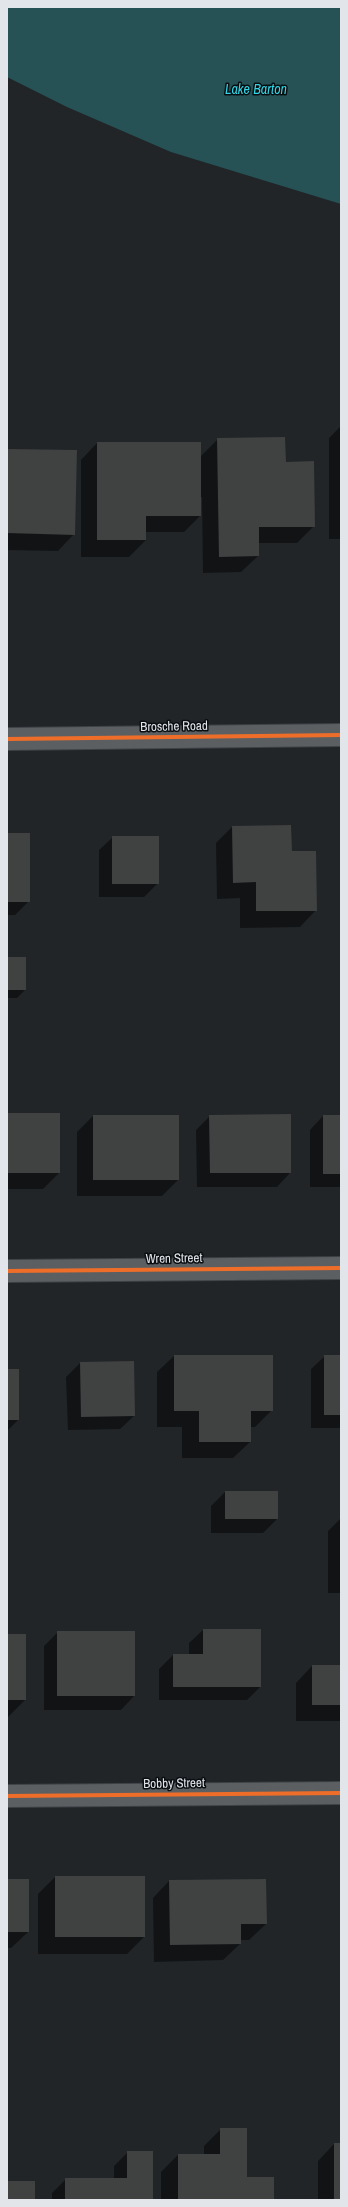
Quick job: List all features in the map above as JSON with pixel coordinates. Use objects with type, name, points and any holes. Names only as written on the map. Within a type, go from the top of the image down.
[{"type":"street","name":"Brosche Road","points":[[7,738],[341,735]]},
{"type":"street","name":"Wren Street","points":[[7,1271],[341,1268]]},
{"type":"street","name":"Bobby Street","points":[[7,1796],[341,1793]]},
{"type":"water","name":"Lake Barton","points":[[7,7],[341,7],[341,204],[171,152],[67,107],[7,77]]},
{"type":"building","points":[[285,437],[286,462],[314,461],[315,527],[259,527],[259,556],[219,557],[217,438]]},
{"type":"building","points":[[97,442],[201,442],[201,516],[146,516],[146,540],[97,540]]},
{"type":"building","points":[[7,449],[77,450],[75,535],[7,533]]},
{"type":"building","points":[[291,825],[292,851],[316,851],[317,911],[256,911],[256,882],[233,883],[232,826]]},
{"type":"building","points":[[7,833],[30,833],[30,902],[7,902]]},
{"type":"building","points":[[112,836],[159,836],[159,884],[112,884]]},
{"type":"building","points":[[7,957],[26,957],[26,990],[7,990]]},
{"type":"building","points":[[7,1113],[60,1113],[60,1173],[7,1173]]},
{"type":"building","points":[[291,1114],[291,1173],[210,1173],[209,1115]]},
{"type":"building","points":[[93,1115],[179,1115],[179,1180],[93,1180]]},
{"type":"building","points":[[323,1115],[341,1115],[341,1174],[323,1174]]},
{"type":"building","points":[[174,1355],[273,1355],[273,1411],[251,1411],[251,1442],[199,1442],[199,1411],[174,1411]]},
{"type":"building","points":[[324,1355],[341,1355],[341,1415],[324,1415]]},
{"type":"building","points":[[134,1361],[135,1416],[81,1417],[80,1362]]},
{"type":"building","points":[[7,1369],[19,1369],[19,1420],[7,1420]]},
{"type":"building","points":[[225,1491],[278,1491],[278,1519],[225,1519]]},
{"type":"building","points":[[203,1629],[261,1629],[261,1687],[173,1687],[173,1654],[203,1654]]},
{"type":"building","points":[[57,1631],[135,1631],[135,1696],[57,1696]]},
{"type":"building","points":[[7,1634],[26,1634],[26,1700],[7,1700]]},
{"type":"building","points":[[312,1665],[341,1665],[341,1705],[312,1705]]},
{"type":"building","points":[[55,1876],[145,1876],[145,1937],[55,1937]]},
{"type":"building","points":[[7,1879],[29,1879],[29,1932],[7,1932]]},
{"type":"building","points":[[266,1879],[267,1924],[241,1924],[241,1944],[170,1945],[169,1880]]},
{"type":"building","points":[[220,2128],[247,2128],[247,2177],[274,2177],[274,2200],[178,2200],[178,2154],[220,2154]]},
{"type":"building","points":[[334,2143],[341,2143],[341,2200],[334,2200]]},
{"type":"building","points":[[127,2151],[153,2151],[153,2200],[65,2200],[65,2178],[127,2178]]},
{"type":"building","points":[[7,2181],[35,2181],[35,2200],[7,2200]]},
{"type":"cycle path","points":[[7,739],[341,735]]},
{"type":"cycle path","points":[[7,1271],[341,1268]]},
{"type":"cycle path","points":[[7,1796],[341,1793]]}]
